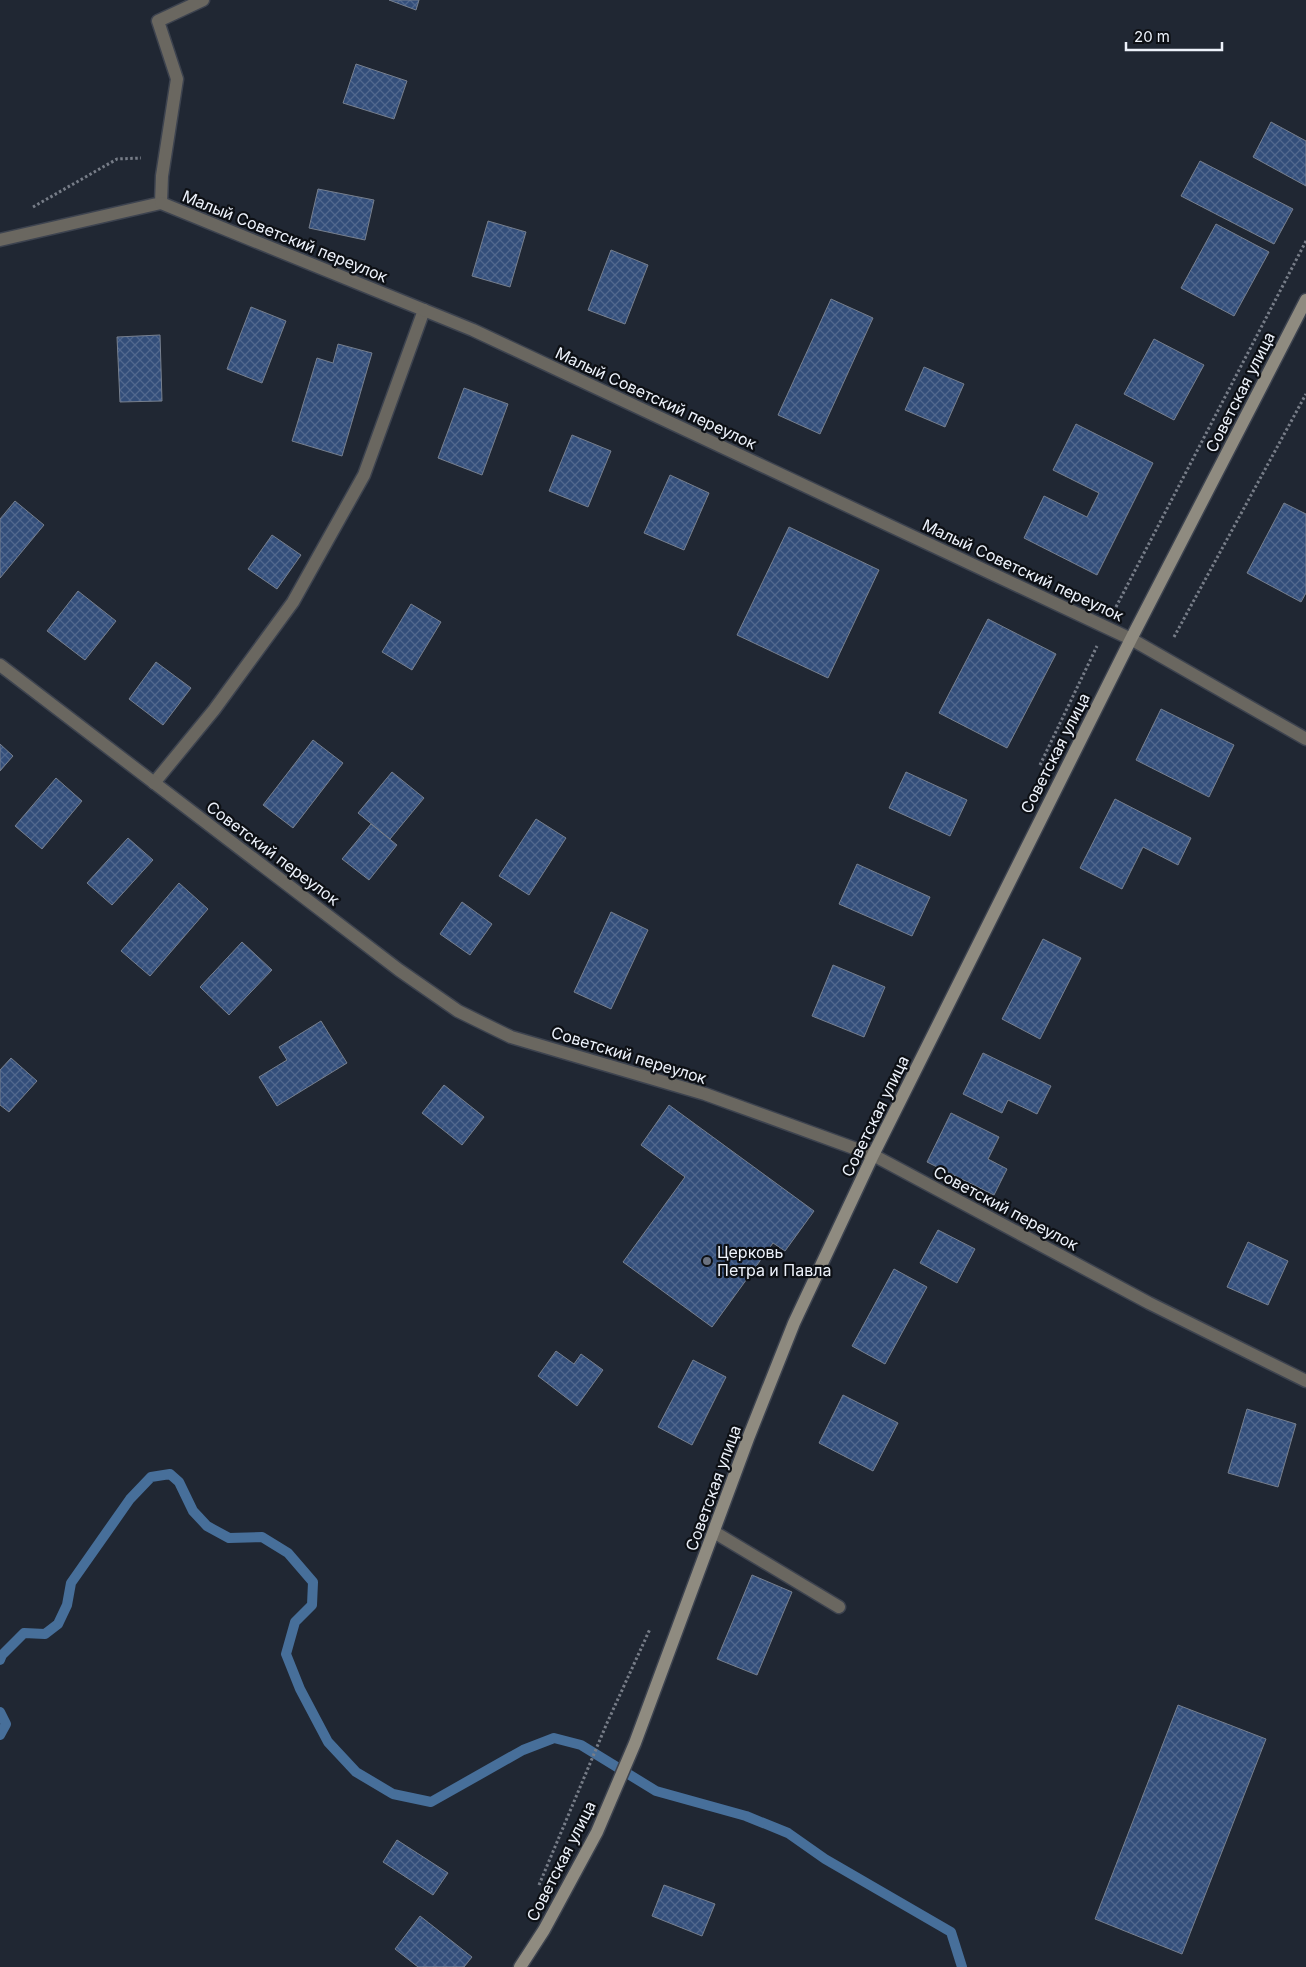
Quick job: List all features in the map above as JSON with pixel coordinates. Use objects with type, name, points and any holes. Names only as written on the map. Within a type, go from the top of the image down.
[{"type":"main road","name":"Советская улица","points":[[520,1967],[544,1930],[597,1832],[635,1743],[749,1436],[794,1324],[873,1155],[1131,639],[1306,300]]},
{"type":"street","points":[[0,240],[162,202],[162,176],[177,79],[158,21],[203,0]]},
{"type":"street","name":"Малый Советский переулок","points":[[162,202],[473,330],[1131,639],[1306,739]]},
{"type":"street","points":[[154,783],[214,710],[293,602],[364,475],[424,310]]},
{"type":"street","name":"Советский переулок","points":[[0,665],[399,970],[458,1011],[511,1037],[704,1094],[873,1155],[1149,1303],[1306,1381]]},
{"type":"street","points":[[714,1532],[839,1607]]},
{"type":"path","points":[[25,212],[117,159],[144,158],[162,176]]},
{"type":"path","points":[[1163,658],[1306,394]]},
{"type":"path","points":[[538,1889],[607,1723]]},
{"type":"building","points":[[389,0],[419,0],[416,10]]},
{"type":"building","points":[[356,64],[407,81],[394,119],[343,103]]},
{"type":"building","points":[[1271,122],[1306,141],[1306,186],[1253,157]]},
{"type":"building","points":[[1200,161],[1293,209],[1274,244],[1181,196]]},
{"type":"building","points":[[318,189],[374,200],[365,240],[309,228]]},
{"type":"building","points":[[488,221],[526,232],[510,287],[472,276]]},
{"type":"building","points":[[1216,224],[1269,252],[1234,316],[1181,288]]},
{"type":"building","points":[[611,250],[648,265],[625,324],[588,310]]},
{"type":"building","points":[[831,299],[873,318],[820,434],[778,415]]},
{"type":"building","points":[[251,307],[286,321],[262,383],[227,369]]},
{"type":"building","points":[[160,335],[162,401],[120,402],[117,337]]},
{"type":"building","points":[[1154,339],[1204,365],[1174,420],[1124,394]]},
{"type":"building","points":[[338,344],[372,353],[342,456],[292,441],[317,358],[333,363]]},
{"type":"building","points":[[924,367],[964,384],[945,427],[905,410]]},
{"type":"building","points":[[464,388],[508,404],[482,475],[438,458]]},
{"type":"building","points":[[1076,424],[1153,463],[1097,575],[1024,538],[1044,496],[1087,517],[1099,493],[1053,470]]},
{"type":"building","points":[[572,435],[611,451],[588,507],[549,491]]},
{"type":"building","points":[[670,475],[709,493],[684,550],[644,533]]},
{"type":"building","points":[[15,501],[44,525],[0,578],[0,519]]},
{"type":"building","points":[[1284,503],[1306,514],[1306,593],[1301,602],[1247,573]]},
{"type":"building","points":[[789,527],[879,570],[828,678],[737,635]]},
{"type":"building","points":[[272,535],[301,555],[277,589],[248,569]]},
{"type":"building","points":[[78,591],[116,621],[85,660],[47,631]]},
{"type":"building","points":[[411,604],[441,622],[412,670],[382,652]]},
{"type":"building","points":[[988,619],[1056,654],[1007,748],[939,713]]},
{"type":"building","points":[[156,662],[191,688],[163,725],[129,699]]},
{"type":"building","points":[[1161,709],[1234,745],[1209,797],[1136,760]]},
{"type":"building","points":[[313,740],[343,763],[293,828],[263,805]]},
{"type":"building","points":[[0,744],[13,756],[0,771]]},
{"type":"building","points":[[392,772],[424,798],[390,839],[358,813]]},
{"type":"building","points":[[906,772],[967,800],[950,836],[889,808]]},
{"type":"building","points":[[56,778],[82,801],[42,849],[15,826]]},
{"type":"building","points":[[1115,799],[1191,838],[1178,865],[1143,847],[1122,889],[1080,868]]},
{"type":"building","points":[[536,819],[566,838],[529,895],[499,876]]},
{"type":"building","points":[[371,824],[397,845],[369,880],[342,859]]},
{"type":"building","points":[[128,838],[153,860],[112,905],[87,883]]},
{"type":"building","points":[[857,864],[930,897],[912,936],[839,904]]},
{"type":"building","points":[[179,883],[208,909],[150,976],[121,951]]},
{"type":"building","points":[[462,902],[492,924],[470,955],[440,934]]},
{"type":"building","points":[[611,912],[648,930],[611,1009],[574,992]]},
{"type":"building","points":[[1043,939],[1081,958],[1040,1039],[1002,1019]]},
{"type":"building","points":[[242,942],[272,970],[229,1015],[200,987]]},
{"type":"building","points":[[833,965],[885,987],[864,1037],[812,1016]]},
{"type":"building","points":[[321,1021],[347,1063],[277,1106],[259,1077],[287,1060],[279,1047]]},
{"type":"building","points":[[983,1053],[1051,1086],[1037,1114],[1008,1100],[1002,1113],[963,1094]]},
{"type":"building","points":[[11,1058],[37,1081],[9,1112],[0,1105],[0,1070]]},
{"type":"building","points":[[444,1085],[484,1117],[462,1145],[422,1113]]},
{"type":"building","points":[[669,1105],[814,1211],[785,1251],[773,1243],[712,1327],[623,1262],[685,1177],[641,1145]]},
{"type":"building","points":[[951,1113],[999,1137],[988,1159],[1007,1169],[994,1195],[927,1162]]},
{"type":"building","points":[[938,1230],[975,1249],[957,1283],[920,1263]]},
{"type":"building","points":[[1248,1242],[1288,1261],[1268,1305],[1227,1287]]},
{"type":"building","points":[[894,1269],[927,1287],[885,1364],[852,1346]]},
{"type":"building","points":[[556,1351],[574,1364],[581,1354],[603,1370],[577,1406],[538,1376]]},
{"type":"building","points":[[693,1360],[726,1377],[692,1445],[658,1427]]},
{"type":"building","points":[[843,1395],[898,1423],[873,1471],[819,1443]]},
{"type":"building","points":[[1247,1409],[1296,1424],[1278,1487],[1228,1473]]},
{"type":"building","points":[[752,1575],[792,1592],[757,1675],[717,1659]]},
{"type":"building","points":[[1178,1705],[1266,1739],[1182,1954],[1095,1919]]},
{"type":"building","points":[[397,1840],[448,1873],[433,1895],[383,1862]]},
{"type":"building","points":[[664,1885],[715,1904],[702,1936],[652,1916]]},
{"type":"building","points":[[420,1916],[472,1957],[464,1967],[418,1967],[395,1949]]},
{"type":"waterway","points":[[0,1660],[2,1655],[24,1633],[45,1634],[58,1624],[67,1605],[71,1583],[130,1499],[151,1477],[170,1474],[179,1482],[193,1511],[207,1526],[229,1538],[262,1537],[288,1553],[313,1582],[312,1605],[295,1622],[286,1654],[300,1689],[328,1742],[356,1772],[393,1794],[431,1802],[523,1750],[554,1738],[581,1745],[656,1791],[746,1816],[788,1833],[825,1859],[951,1932],[962,1967]]},
{"type":"waterway","points":[[0,1712],[6,1724],[0,1735]]},
{"type":"place","name":"Церковь Петра и Павла","points":[[707,1261]]}]
